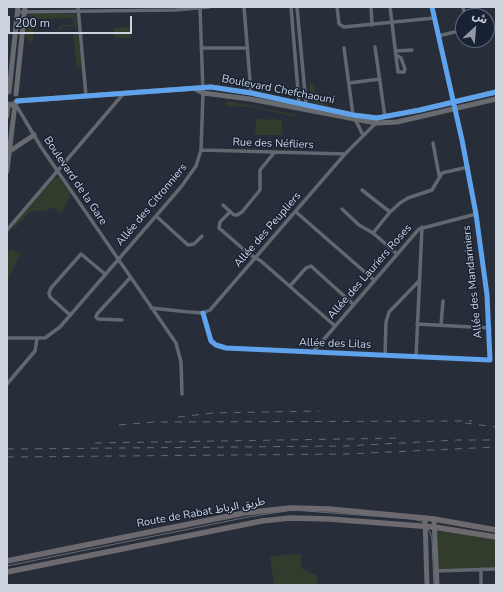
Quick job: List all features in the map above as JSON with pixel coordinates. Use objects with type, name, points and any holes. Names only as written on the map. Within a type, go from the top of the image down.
[{"type":"main road","name":"Route de Rabat طريق الرباط","points":[[7,561],[244,513],[272,510],[329,509],[434,519],[496,530]]},
{"type":"main road","name":"Route de Rabat طريق الرباط","points":[[7,572],[273,519],[329,518],[434,527],[496,537]]},
{"type":"street","name":"Allée des Citronniers","points":[[37,339],[45,338],[60,327],[156,216],[193,171],[199,161],[201,150],[203,90],[200,7]]},
{"type":"street","points":[[8,92],[17,10],[175,10],[209,7]]},
{"type":"street","points":[[244,7],[252,93]]},
{"type":"street","points":[[291,7],[299,103]]},
{"type":"street","points":[[297,7],[306,104]]},
{"type":"street","points":[[337,7],[339,22],[343,26],[372,25],[434,18]]},
{"type":"street","points":[[371,7],[372,25]]},
{"type":"street","points":[[390,7],[398,72],[404,72],[405,69],[401,58],[396,53]]},
{"type":"street","name":"Allée des Mandariniers","points":[[432,7],[468,167],[476,214],[490,328],[490,360]]},
{"type":"street","points":[[78,9],[86,96]]},
{"type":"street","points":[[7,171],[16,103],[25,10]]},
{"type":"street","points":[[438,36],[455,32]]},
{"type":"street","points":[[375,47],[386,117]]},
{"type":"street","points":[[201,48],[247,48]]},
{"type":"street","points":[[344,48],[354,118],[363,135]]},
{"type":"street","points":[[396,53],[412,50]]},
{"type":"street","points":[[349,83],[380,79]]},
{"type":"street","name":"Boulevard Chefchaouni","points":[[7,104],[28,99],[196,89],[354,118],[397,122],[496,99]]},
{"type":"street","name":"Boulevard Chefchaouni","points":[[203,90],[252,93],[306,104],[354,118]]},
{"type":"street","name":"Boulevard Chefchaouni","points":[[8,92],[28,99]]},
{"type":"street","name":"Boulevard Chefchaouni","points":[[377,120],[496,92]]},
{"type":"street","points":[[7,230],[124,93]]},
{"type":"street","name":"Boulevard de la Gare","points":[[16,103],[34,135],[58,172],[178,348],[181,362],[182,394]]},
{"type":"street","points":[[7,104],[7,116]]},
{"type":"street","name":"Allée des Peupliers","points":[[203,313],[213,308],[345,154],[377,120]]},
{"type":"street","points":[[10,151],[34,135]]},
{"type":"street","points":[[433,143],[439,176]]},
{"type":"street","name":"Rue des Néfliers","points":[[201,150],[345,154]]},
{"type":"street","points":[[223,205],[230,212],[239,215],[259,192],[261,187],[260,170],[274,153]]},
{"type":"street","points":[[373,233],[390,212],[404,200],[432,190],[439,176],[445,171],[468,167]]},
{"type":"street","points":[[362,190],[390,212]]},
{"type":"street","points":[[342,209],[359,225],[373,233],[396,253]]},
{"type":"street","points":[[230,212],[220,222],[219,228],[290,286],[335,326]]},
{"type":"street","points":[[296,212],[374,280]]},
{"type":"street","name":"Allée des Lauriers Roses","points":[[312,353],[396,253],[422,227],[476,214]]},
{"type":"street","points":[[156,216],[190,246],[198,242],[202,236]]},
{"type":"street","points":[[416,357],[422,227]]},
{"type":"street","points":[[70,315],[49,295],[50,289],[59,278],[81,254],[105,274]]},
{"type":"street","points":[[290,286],[306,268],[310,266],[353,304]]},
{"type":"street","points":[[122,320],[98,319],[96,317],[97,314],[130,278]]},
{"type":"street","points":[[385,356],[386,322],[388,312],[420,280]]},
{"type":"street","points":[[441,325],[443,301]]},
{"type":"street","points":[[151,308],[167,311],[203,313]]},
{"type":"street","name":"Allée des Lilas","points":[[203,313],[210,338],[213,343],[220,347],[312,353],[490,360]]},
{"type":"street","points":[[417,324],[490,328]]},
{"type":"street","points":[[7,338],[37,339],[36,351],[7,384]]},
{"type":"street","points":[[425,518],[427,585]]},
{"type":"street","points":[[434,519],[437,585]]},
{"type":"street","points":[[481,569],[482,585]]},
{"type":"street","points":[[436,571],[496,569]]},
{"type":"green space","points":[[30,14],[76,14],[77,30],[73,26],[62,26],[62,29],[58,30],[61,25],[74,25],[73,18],[33,19],[33,41],[29,42],[26,35],[25,25],[30,22]]},
{"type":"green space","points":[[129,27],[131,38],[114,37],[114,28]]},
{"type":"green space","points":[[58,32],[78,32],[82,68],[77,68],[73,33]]},
{"type":"green space","points":[[309,81],[313,84],[315,92],[328,101],[328,107],[311,102]]},
{"type":"green space","points":[[227,101],[296,115],[296,117],[251,107],[226,106]]},
{"type":"green space","points":[[256,119],[282,120],[282,135],[255,135]]},
{"type":"green space","points":[[59,177],[71,194],[62,213],[50,207],[46,212],[41,210],[37,212],[32,210],[14,229],[14,222],[54,179]]},
{"type":"green space","points":[[10,248],[20,254],[7,281],[7,257]]},
{"type":"green space","points":[[435,529],[496,540],[496,569],[436,571]]},
{"type":"green space","points":[[302,554],[301,568],[317,576],[317,585],[274,585],[270,556]]},
{"type":"tram line","points":[[7,566],[248,517],[293,510],[412,519],[421,521],[430,532],[432,539],[434,585]]},
{"type":"railway","points":[[178,417],[213,413],[319,411]]},
{"type":"railway","points":[[119,425],[155,422],[472,421]]},
{"type":"railway","points":[[465,423],[496,427]]},
{"type":"railway","points":[[95,443],[403,438]]},
{"type":"railway","points":[[7,449],[346,446],[457,440],[496,440]]},
{"type":"railway","points":[[7,457],[347,454],[496,447]]},
{"type":"cycle path","points":[[203,313],[211,341],[216,345],[226,348],[490,360],[487,295],[476,214],[462,140],[432,7]]},
{"type":"cycle path","points":[[17,101],[211,87],[251,93],[353,115],[377,118],[420,110],[496,92]]}]
